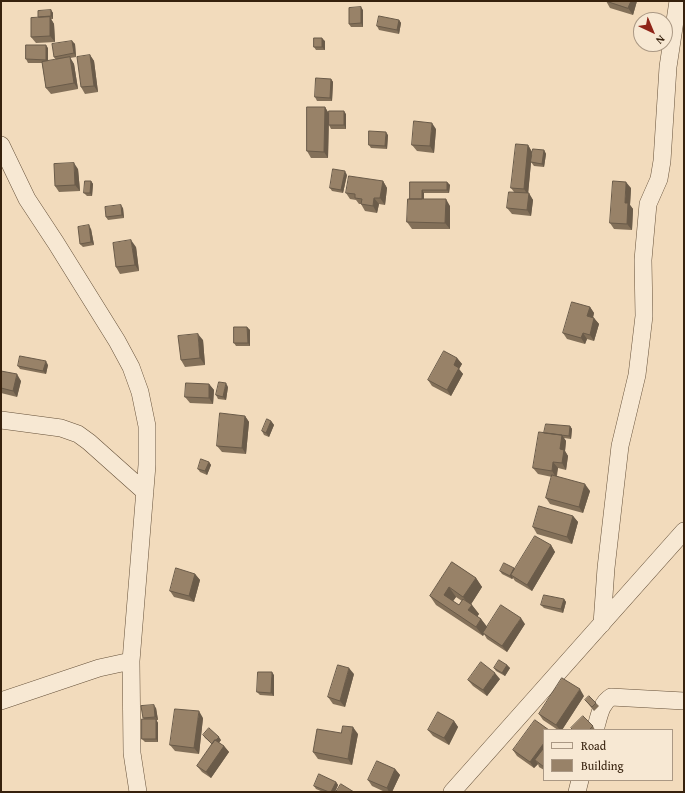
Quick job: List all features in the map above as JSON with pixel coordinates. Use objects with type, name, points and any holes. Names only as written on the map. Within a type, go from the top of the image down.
[{"type":"street","points":[[602,624],[606,568],[620,446],[637,375],[644,316],[643,260],[648,204],[659,179],[662,161],[668,67],[678,1]]},
{"type":"street","points":[[1,145],[27,199],[117,341],[131,367],[140,392],[147,426],[147,465],[132,661],[132,753],[138,792]]},
{"type":"street","points":[[1,420],[62,428],[78,434],[89,442],[144,492]]},
{"type":"street","points":[[452,792],[684,531]]},
{"type":"street","points":[[1,701],[99,668],[132,661]]},
{"type":"street","points":[[595,729],[602,706],[605,701],[611,697],[684,701]]},
{"type":"street","points":[[576,792],[580,781]]},
{"type":"building","points":[[606,1],[631,1],[628,8]]},
{"type":"building","points":[[361,7],[361,23],[349,24],[349,8]]},
{"type":"building","points":[[51,10],[51,16],[38,17],[38,11]]},
{"type":"building","points":[[379,16],[399,20],[397,30],[377,26]]},
{"type":"building","points":[[50,17],[50,36],[31,37],[31,18]]},
{"type":"building","points":[[314,38],[322,38],[322,47],[314,47]]},
{"type":"building","points":[[72,41],[74,53],[54,57],[52,44]]},
{"type":"building","points":[[26,45],[46,45],[46,60],[26,59]]},
{"type":"building","points":[[90,55],[94,86],[81,87],[77,57]]},
{"type":"building","points":[[70,57],[74,83],[46,88],[42,62]]},
{"type":"building","points":[[316,78],[331,79],[330,98],[315,97]]},
{"type":"building","points":[[307,107],[325,107],[324,152],[307,151]]},
{"type":"building","points":[[329,111],[344,111],[344,125],[329,125]]},
{"type":"building","points":[[414,121],[432,123],[430,146],[412,145]]},
{"type":"building","points":[[369,131],[386,132],[385,146],[369,145]]},
{"type":"building","points":[[516,144],[528,145],[524,189],[511,188]]},
{"type":"building","points":[[533,149],[544,150],[542,164],[531,162]]},
{"type":"building","points":[[74,163],[75,185],[55,186],[54,164]]},
{"type":"building","points":[[333,169],[345,171],[341,190],[330,188]]},
{"type":"building","points":[[349,176],[383,181],[380,198],[374,198],[373,206],[361,204],[362,199],[355,198],[355,194],[346,193]]},
{"type":"building","points":[[85,181],[91,181],[90,193],[84,193]]},
{"type":"building","points":[[613,181],[626,182],[625,203],[628,203],[627,224],[610,223]]},
{"type":"building","points":[[410,182],[447,182],[447,190],[422,190],[422,199],[410,199]]},
{"type":"building","points":[[509,192],[529,193],[527,210],[507,208]]},
{"type":"building","points":[[408,199],[446,199],[445,223],[407,222]]},
{"type":"building","points":[[121,205],[122,215],[106,217],[105,207]]},
{"type":"building","points":[[89,225],[91,242],[80,244],[78,227]]},
{"type":"building","points":[[131,240],[135,265],[116,267],[113,243]]},
{"type":"building","points":[[572,302],[590,307],[587,316],[594,318],[590,335],[583,333],[581,338],[563,333]]},
{"type":"building","points":[[234,327],[247,327],[248,343],[234,343]]},
{"type":"building","points":[[198,334],[200,358],[181,360],[178,336]]},
{"type":"building","points":[[444,351],[457,358],[454,365],[459,368],[447,390],[428,380]]},
{"type":"building","points":[[20,356],[46,361],[43,371],[18,366]]},
{"type":"building","points":[[1,371],[17,374],[13,391],[1,388]]},
{"type":"building","points":[[219,382],[226,383],[223,397],[216,395]]},
{"type":"building","points":[[186,383],[209,384],[209,398],[185,397]]},
{"type":"building","points":[[220,413],[245,416],[242,448],[217,446]]},
{"type":"building","points":[[267,419],[271,421],[266,433],[262,431]]},
{"type":"building","points":[[546,424],[570,426],[569,436],[544,433]]},
{"type":"building","points":[[539,432],[562,435],[560,449],[564,450],[562,463],[553,462],[552,471],[533,468]]},
{"type":"building","points":[[201,459],[209,462],[205,471],[198,469]]},
{"type":"building","points":[[552,475],[585,484],[579,507],[546,498]]},
{"type":"building","points":[[539,506],[573,516],[567,537],[533,527]]},
{"type":"building","points":[[535,536],[551,545],[527,585],[511,575]]},
{"type":"building","points":[[452,562],[476,578],[463,597],[449,587],[444,595],[459,605],[463,599],[472,605],[468,610],[481,619],[476,627],[430,596]]},
{"type":"building","points":[[504,563],[514,568],[510,576],[500,571]]},
{"type":"building","points":[[176,568],[195,574],[189,596],[170,591]]},
{"type":"building","points":[[544,595],[564,599],[561,609],[541,605]]},
{"type":"building","points":[[501,605],[521,618],[502,646],[483,633]]},
{"type":"building","points":[[499,660],[507,665],[502,673],[494,668]]},
{"type":"building","points":[[481,662],[495,673],[483,690],[468,680]]},
{"type":"building","points":[[338,665],[349,668],[340,701],[328,697]]},
{"type":"building","points":[[258,672],[272,672],[271,693],[257,692]]},
{"type":"building","points":[[562,678],[580,689],[556,725],[539,714]]},
{"type":"building","points":[[589,696],[596,703],[592,707],[585,700]]},
{"type":"building","points":[[154,705],[155,717],[143,718],[141,706]]},
{"type":"building","points":[[175,709],[199,711],[194,748],[170,745]]},
{"type":"building","points":[[438,712],[454,721],[444,738],[428,730]]},
{"type":"building","points":[[583,716],[593,726],[590,729],[571,728]]},
{"type":"building","points":[[142,719],[156,719],[156,739],[142,739]]},
{"type":"building","points":[[535,720],[548,729],[543,729],[543,744],[530,762],[513,750]]},
{"type":"building","points":[[343,726],[353,727],[348,759],[313,752],[317,729],[341,733]]},
{"type":"building","points":[[209,728],[219,737],[212,744],[203,735]]},
{"type":"building","points":[[215,740],[224,746],[206,772],[197,766]]},
{"type":"building","points":[[543,749],[543,766],[535,760]]},
{"type":"building","points":[[377,761],[395,769],[387,788],[368,780]]},
{"type":"building","points":[[319,774],[336,782],[331,792],[314,786]]},
{"type":"building","points":[[341,784],[354,792],[336,792]]}]
